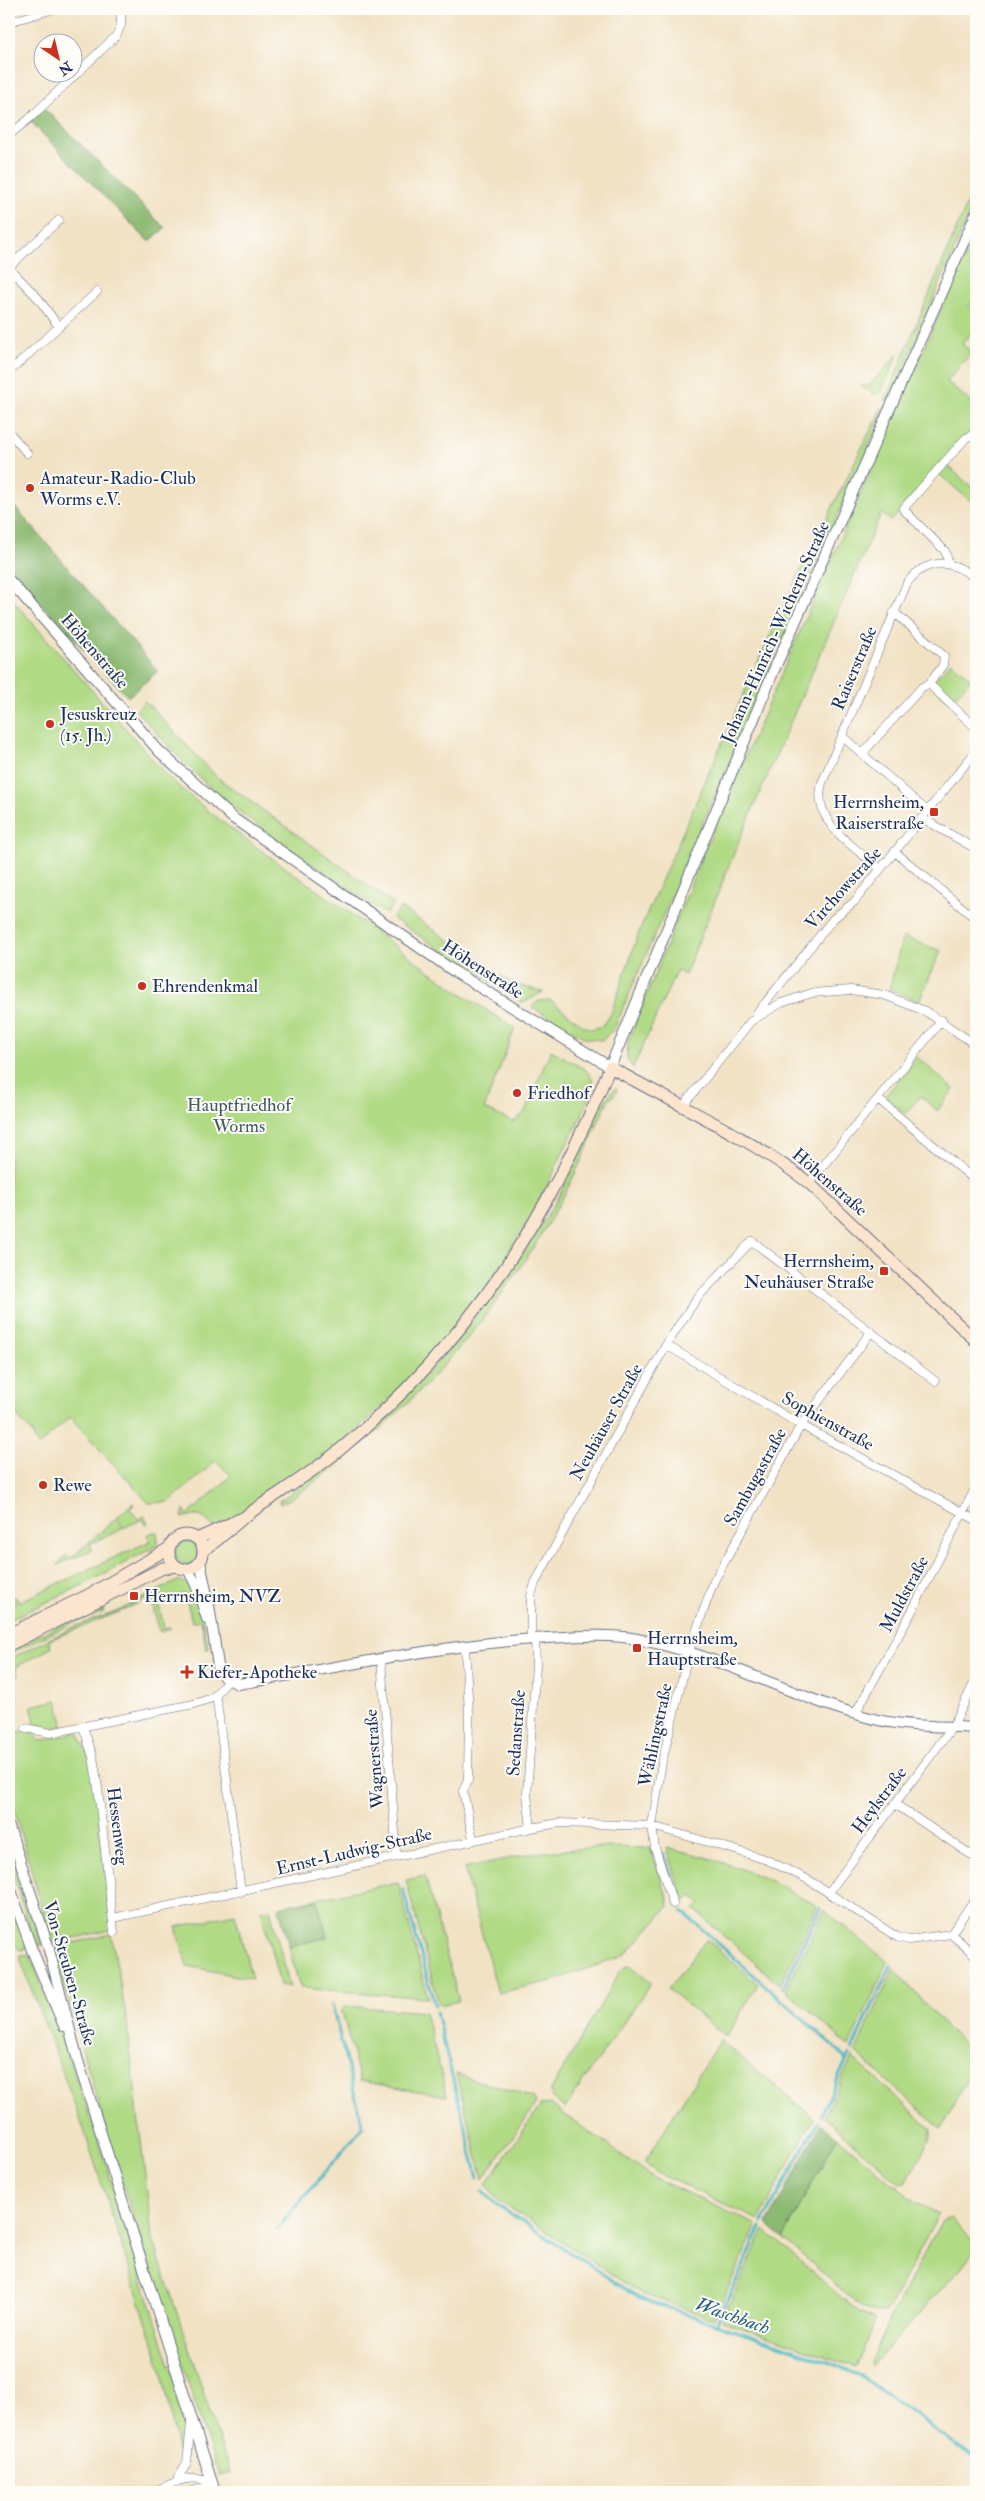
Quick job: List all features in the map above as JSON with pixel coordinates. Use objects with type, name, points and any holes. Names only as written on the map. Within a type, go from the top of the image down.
[{"type":"main road","name":"Höhenstraße","points":[[610,1067],[755,1146],[809,1184],[976,1341]]},
{"type":"main road","points":[[9,1634],[90,1594],[169,1548],[177,1537],[184,1535],[197,1539],[246,1516],[300,1481],[344,1447],[407,1389],[460,1331],[510,1263],[544,1206],[577,1143],[610,1067]]},
{"type":"main road","points":[[9,1645],[163,1568],[176,1566],[188,1569],[246,1516]]},
{"type":"main road","points":[[197,1539],[201,1556]]},
{"type":"main road","points":[[169,1548],[169,1556],[176,1566]]},
{"type":"street","points":[[9,22],[54,9]]},
{"type":"street","points":[[9,135],[29,119],[116,36],[121,25],[121,9]]},
{"type":"street","name":"Johann-Hinrich-Wichern-Straße","points":[[610,1067],[774,670],[976,214]]},
{"type":"street","points":[[59,220],[9,267],[38,298],[59,326]]},
{"type":"street","points":[[9,372],[97,292]]},
{"type":"street","points":[[9,432],[27,453]]},
{"type":"street","points":[[976,433],[966,438],[903,509],[945,551],[949,564],[964,569],[976,579]]},
{"type":"street","name":"Raiserstraße","points":[[880,869],[831,826],[821,811],[820,790],[902,592],[913,576],[930,565],[949,564]]},
{"type":"street","name":"Höhenstraße","points":[[9,580],[159,751],[233,818],[455,972],[610,1067]]},
{"type":"street","name":"Raiserstraße","points":[[862,754],[922,687],[929,684],[943,664],[944,656],[894,612]]},
{"type":"street","points":[[929,684],[976,728]]},
{"type":"street","name":"Raiserstraße","points":[[842,736],[924,815],[976,849]]},
{"type":"street","name":"Virchowstraße","points":[[683,1106],[834,918],[854,902],[976,751]]},
{"type":"street","points":[[894,852],[976,919]]},
{"type":"street","points":[[751,1021],[772,1007],[798,997],[851,990],[867,991],[898,999],[942,1020],[976,1045]]},
{"type":"street","points":[[809,1184],[942,1020]]},
{"type":"street","points":[[878,1099],[976,1180]]},
{"type":"street","name":"Neuhäuser Straße","points":[[533,1639],[531,1596],[535,1582],[666,1345],[698,1298],[752,1241],[871,1332]]},
{"type":"street","points":[[871,1332],[935,1380]]},
{"type":"street","name":"Sambugastraße","points":[[689,1651],[714,1581],[801,1425],[871,1332]]},
{"type":"street","name":"Sophienstraße","points":[[666,1345],[801,1425],[976,1520]]},
{"type":"street","name":"Muldstraße","points":[[855,1714],[976,1488]]},
{"type":"street","points":[[201,1556],[211,1627],[220,1673],[228,1681],[238,1684],[465,1647],[533,1639],[605,1636],[636,1639],[689,1651],[803,1696],[855,1714],[894,1723],[976,1728]]},
{"type":"street","points":[[188,1569],[211,1627]]},
{"type":"street","name":"Sedanstraße","points":[[531,1828],[527,1794],[536,1665],[533,1639]]},
{"type":"street","points":[[465,1647],[469,1703],[468,1780],[463,1791],[473,1839]]},
{"type":"street","name":"Wählingstraße","points":[[674,1904],[655,1848],[652,1826],[662,1762],[689,1651]]},
{"type":"street","name":"Wagnerstraße","points":[[382,1660],[397,1856]]},
{"type":"street","name":"Heylstraße","points":[[828,1892],[953,1726],[976,1679]]},
{"type":"street","points":[[26,1728],[50,1733],[194,1704],[216,1694],[228,1681]]},
{"type":"street","points":[[216,1694],[241,1892]]},
{"type":"street","name":"Hessenweg","points":[[83,1726],[93,1757],[98,1788],[114,1932]]},
{"type":"street","points":[[895,1804],[976,1858]]},
{"type":"street","name":"Ernst-Ludwig-Straße","points":[[113,1918],[241,1892],[473,1839],[559,1823],[652,1826],[767,1860],[807,1879],[903,1939],[950,1934]]},
{"type":"street","name":"Von-Steuben-Straße","points":[[9,1827],[48,1946],[78,2061]]},
{"type":"street","name":"Von-Steuben-Straße","points":[[9,1885],[32,1950],[78,2061]]},
{"type":"street","points":[[976,1897],[950,1934],[976,1956]]},
{"type":"street","points":[[78,2061],[214,2489]]},
{"type":"street","points":[[176,2482],[187,2463],[191,2415]]},
{"type":"street","points":[[154,2492],[176,2482],[198,2478],[214,2489]]},
{"type":"street","points":[[189,2492],[214,2489]]},
{"type":"green space","points":[[44,108],[165,228],[149,242],[30,121]]},
{"type":"green space","points":[[976,182],[976,199],[890,400],[885,400]]},
{"type":"green space","points":[[976,230],[976,298],[969,307],[976,313],[976,328],[962,344],[972,352],[947,381],[976,407],[976,426],[891,521],[881,513],[739,841],[685,975],[677,970],[633,1068],[627,1059],[628,1042],[709,839]]},
{"type":"green space","points":[[898,354],[881,393],[875,395],[861,386],[870,385]]},
{"type":"green space","points":[[882,407],[884,412],[778,649],[614,1029],[602,1040],[585,1038],[532,1007],[539,1001],[550,1000],[582,1025],[591,1029],[602,1026],[611,1014],[639,932],[740,702],[785,603]]},
{"type":"green space","points":[[946,464],[976,491],[976,506],[938,473]]},
{"type":"green space","points":[[9,500],[158,671],[128,697],[9,567]]},
{"type":"green space","name":"Hauptfriedhof Worms","points":[[9,596],[167,776],[187,794],[250,843],[425,968],[515,1028],[484,1109],[514,1122],[524,1113],[551,1050],[586,1070],[593,1079],[590,1096],[581,1116],[534,1210],[500,1266],[462,1319],[419,1368],[373,1415],[323,1457],[270,1495],[214,1528],[207,1520],[200,1517],[182,1518],[184,1510],[188,1515],[231,1476],[216,1461],[169,1502],[149,1503],[70,1417],[38,1446],[31,1432],[9,1406]]},
{"type":"green space","points":[[951,662],[971,679],[951,702],[935,688],[934,681]]},
{"type":"green space","points":[[145,701],[218,778],[394,904],[386,914],[279,841],[207,784],[176,754],[136,710]]},
{"type":"green space","points":[[401,908],[514,984],[543,992],[523,1003],[392,918]]},
{"type":"green space","points":[[903,937],[941,951],[919,1001],[889,989]]},
{"type":"green space","points":[[917,1057],[954,1089],[937,1111],[921,1096],[905,1114],[888,1099],[887,1094]]},
{"type":"green space","points":[[616,1088],[617,1092],[608,1101],[563,1197],[518,1270],[467,1339],[439,1371],[378,1431],[313,1483],[280,1504],[279,1501],[346,1450],[378,1422],[437,1363],[464,1332],[521,1256],[544,1221],[560,1194],[594,1120],[609,1095]]},
{"type":"green space","points":[[133,1503],[134,1505],[130,1509],[139,1520],[144,1515],[148,1523],[146,1525],[143,1519],[123,1528],[117,1517]]},
{"type":"green space","points":[[115,1519],[122,1529],[90,1544],[92,1550],[57,1565],[66,1555],[70,1559]]},
{"type":"green space","points":[[157,1532],[158,1542],[156,1546],[91,1581],[9,1620],[9,1607],[16,1603],[13,1598],[16,1597],[19,1602],[150,1541],[147,1535]]},
{"type":"green space","points":[[187,1541],[195,1545],[199,1553],[195,1561],[187,1565],[179,1561],[175,1553],[179,1545]]},
{"type":"green space","points":[[179,1580],[195,1590],[209,1649],[206,1649],[201,1620],[192,1622],[185,1594],[158,1601],[164,1628],[170,1627],[170,1629],[160,1632],[150,1597],[127,1609],[49,1640],[51,1648],[16,1667],[18,1675],[12,1677],[17,1698],[11,1699],[17,1727],[9,1728],[9,1659],[76,1626],[118,1611]]},
{"type":"green space","points":[[103,1609],[104,1612],[75,1622],[9,1654],[9,1650],[62,1624]]},
{"type":"green space","points":[[57,1700],[64,1726],[43,1730],[42,1724],[36,1726],[31,1706]]},
{"type":"green space","points":[[9,1732],[33,1732],[39,1741],[78,1732],[90,1759],[96,1790],[111,1930],[52,1943],[9,1792]]},
{"type":"green space","points":[[9,1843],[42,1945],[35,1946],[9,1859]]},
{"type":"green space","points":[[595,1847],[650,1848],[668,1898],[669,1906],[628,1952],[619,1958],[551,1981],[498,1993],[464,1868],[534,1853]]},
{"type":"green space","points":[[667,1848],[687,1852],[745,1870],[781,1886],[817,1906],[780,1985],[694,1909],[700,1903],[692,1896],[686,1901],[683,1898]]},
{"type":"green space","points":[[425,1876],[459,2001],[439,2005],[406,1880]]},
{"type":"green space","points":[[398,1882],[428,1998],[300,1988],[289,1947],[327,1937],[317,1899]]},
{"type":"green space","points":[[9,1892],[28,1948],[20,1950],[12,1939],[9,1923]]},
{"type":"green space","points":[[317,1899],[327,1937],[289,1947],[279,1907]]},
{"type":"green space","points":[[270,1909],[290,1987],[280,1985],[261,1910]]},
{"type":"green space","points":[[824,1910],[888,1962],[849,2046],[786,1990]]},
{"type":"green space","points":[[235,1914],[252,1979],[187,1966],[176,1927]]},
{"type":"green space","points":[[111,1934],[127,2021],[152,2237],[230,2473],[219,2476],[113,2155],[53,1948]]},
{"type":"green space","points":[[707,1939],[758,1984],[726,2037],[668,1989]]},
{"type":"green space","points":[[30,1954],[94,2126],[178,2391],[186,2435],[184,2458],[177,2451],[159,2361],[84,2130],[21,1961],[21,1955]]},
{"type":"green space","points":[[628,1966],[651,1983],[565,2108],[552,2098],[551,2090],[621,1970]]},
{"type":"green space","points":[[894,1969],[946,2027],[976,2056],[976,2062],[941,2129],[855,2052]]},
{"type":"green space","points":[[346,2006],[425,2012],[447,2096],[360,2081],[342,2011]]},
{"type":"green space","points":[[720,2040],[814,2118],[759,2220],[657,2173],[644,2163]]},
{"type":"green space","points":[[852,2057],[931,2129],[931,2137],[906,2183],[900,2183],[824,2118]]},
{"type":"green space","points":[[456,2074],[534,2098],[536,2104],[483,2179]]},
{"type":"green space","points":[[550,2104],[654,2178],[757,2225],[714,2319],[640,2293],[498,2200],[486,2184],[541,2105]]},
{"type":"green space","points":[[821,2124],[837,2137],[783,2238],[767,2224]]},
{"type":"green space","points":[[837,2137],[914,2201],[939,2214],[887,2311],[875,2312],[863,2309],[783,2238]]},
{"type":"green space","points":[[951,2218],[976,2244],[976,2251],[872,2366],[871,2363],[886,2327],[913,2274],[942,2221]]},
{"type":"green space","points":[[764,2229],[859,2313],[876,2319],[856,2367],[722,2321]]},
{"type":"waterway","points":[[664,1854],[677,1894]]},
{"type":"waterway","points":[[403,1889],[435,2006]]},
{"type":"waterway","points":[[783,1988],[820,1908]]},
{"type":"waterway","points":[[682,1911],[841,2053],[846,2061]]},
{"type":"waterway","points":[[852,2049],[891,1966]]},
{"type":"waterway","points":[[277,2229],[363,2127],[332,2005]]},
{"type":"waterway","points":[[436,2012],[478,2178]]},
{"type":"waterway","points":[[821,2115],[849,2055]]},
{"type":"waterway","points":[[763,2222],[818,2122]]},
{"type":"waterway","name":"Waschbach","points":[[483,2191],[496,2204],[639,2298],[831,2363],[861,2376],[976,2459]]},
{"type":"waterway","points":[[717,2323],[761,2227]]},
{"type":"place","name":"Amateur-Radio-Club Worms e.V.","points":[[30,488]]},
{"type":"place","name":"Jesuskreuz (15. Jh.)","points":[[50,724]]},
{"type":"place","name":"Herrnsheim, Raiserstraße","points":[[934,812]]},
{"type":"place","name":"Ehrendenkmal","points":[[142,986]]},
{"type":"place","name":"Friedhof","points":[[517,1093]]},
{"type":"place","name":"Herrnsheim, Neuhäuser Straße","points":[[884,1271]]},
{"type":"place","name":"Rewe","points":[[43,1485]]},
{"type":"place","name":"Herrnsheim, NVZ","points":[[134,1596]]},
{"type":"place","name":"Herrnsheim, Hauptstraße","points":[[637,1648]]},
{"type":"place","name":"Kiefer-Apotheke","points":[[187,1672]]}]
